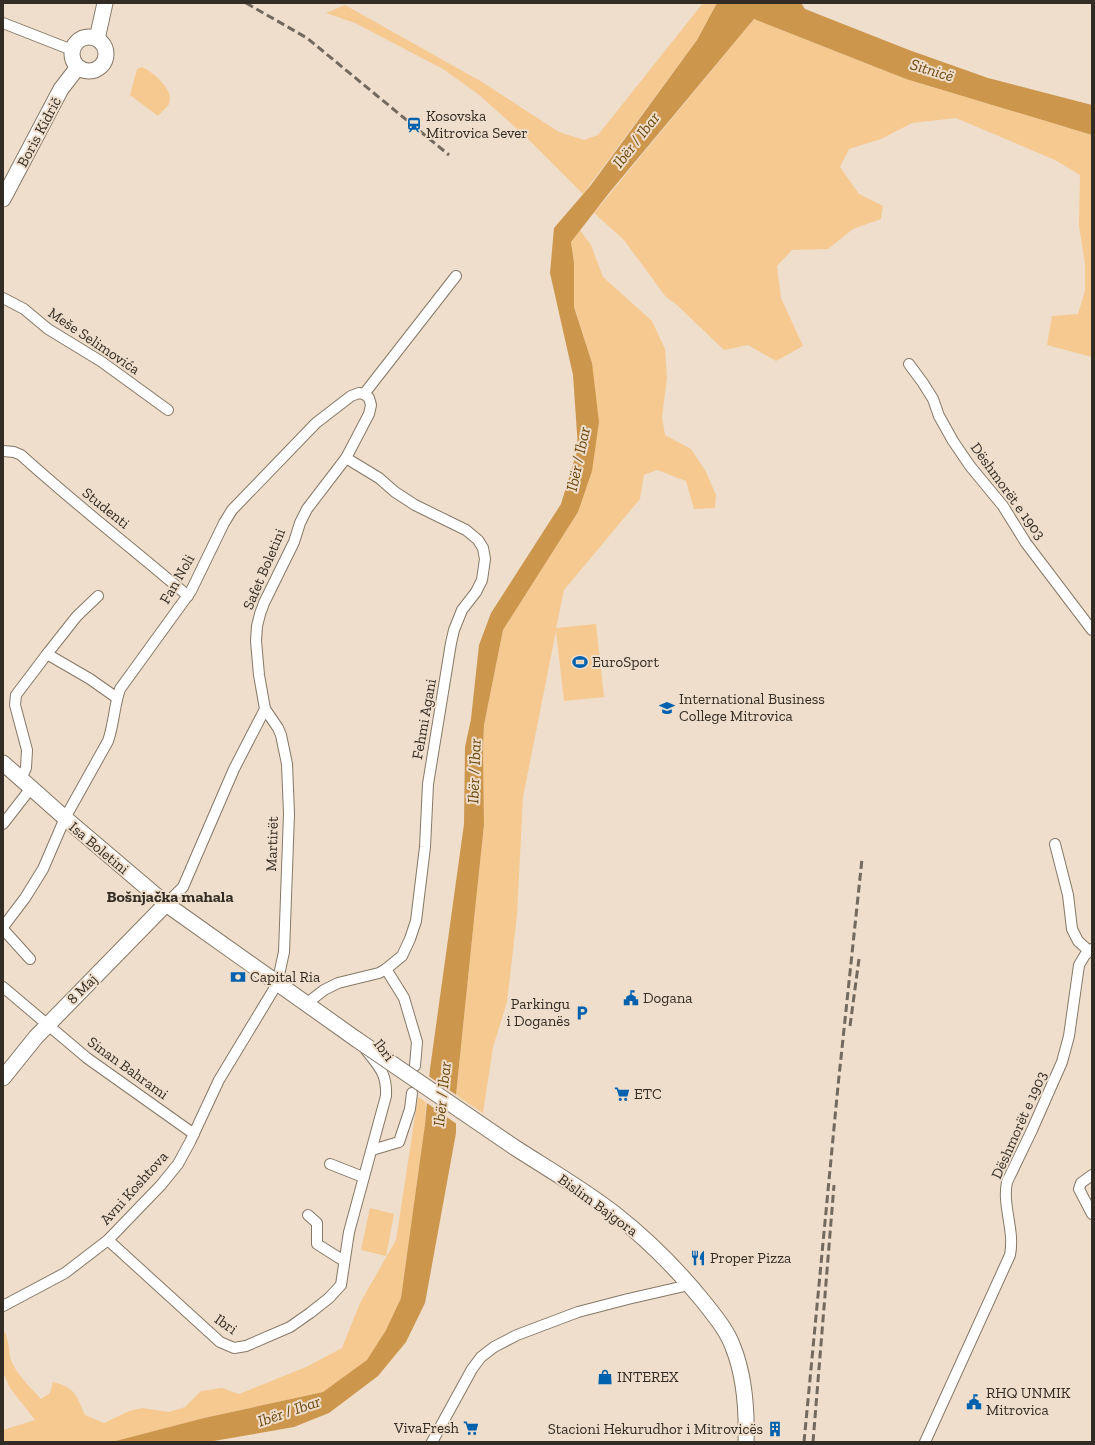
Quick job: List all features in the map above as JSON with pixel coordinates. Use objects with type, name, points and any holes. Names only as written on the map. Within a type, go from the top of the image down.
[{"type":"main road","points":[[97,39],[105,3]]},
{"type":"main road","points":[[88,37],[97,39],[105,47],[106,59],[100,68],[91,71],[82,70],[73,60],[72,50],[80,40],[88,37]]},
{"type":"main road","name":"Boris Kidrič","points":[[3,199],[61,89],[78,67]]},
{"type":"main road","name":"Isa Boletini","points":[[3,763],[64,818],[166,904],[356,1039]]},
{"type":"main road","name":"8 Maj","points":[[3,1078],[36,1036],[166,904]]},
{"type":"main road","name":"Bislim Bajgora","points":[[356,1039],[614,1213],[654,1248],[690,1285],[720,1323],[733,1346],[745,1398],[746,1442]]},
{"type":"street","points":[[3,23],[72,50]]},
{"type":"street","points":[[364,394],[456,276]]},
{"type":"street","name":"Meše Selimovića","points":[[3,298],[24,310],[48,329],[102,362],[168,410]]},
{"type":"street","name":"Dëshmorët e 1903","points":[[909,364],[933,399],[939,416],[953,441],[970,466],[1003,506],[1026,543],[1092,630]]},
{"type":"street","name":"Fan Noli","points":[[3,928],[21,904],[43,869],[64,818],[108,741],[112,731],[117,698],[120,689],[188,596],[224,523],[232,510],[316,423],[351,396],[359,393],[364,394]]},
{"type":"street","name":"Safet Boletini","points":[[265,709],[259,675],[256,641],[257,626],[260,614],[294,542],[300,523],[307,509],[346,458],[369,414],[371,405],[369,398],[364,394]]},
{"type":"street","name":"Studenti","points":[[3,451],[14,452],[21,455],[59,490],[139,554],[188,596]]},
{"type":"street","name":"Fehmi Agani","points":[[306,1004],[324,990],[338,983],[386,969],[402,956],[407,947],[416,921],[425,847],[428,784],[451,643],[454,630],[462,610],[476,592],[482,580],[485,559],[483,548],[478,540],[466,530],[415,505],[395,492],[379,478],[346,458]]},
{"type":"street","points":[[3,824],[26,784],[27,750],[15,705],[16,695],[77,616],[98,596]]},
{"type":"street","points":[[47,654],[90,679],[117,698]]},
{"type":"street","points":[[166,904],[183,887],[234,769],[265,709]]},
{"type":"street","name":"Martirët","points":[[265,709],[281,735],[287,764],[289,814],[284,952],[277,984]]},
{"type":"street","name":"Dëshmorët e 1903","points":[[925,1442],[1010,1255],[1012,1241],[1006,1195],[1007,1182],[1059,1071],[1069,1036],[1079,965],[1081,959],[1091,950],[1078,941],[1072,929],[1068,895],[1055,844]]},
{"type":"street","points":[[3,928],[30,959]]},
{"type":"street","name":"Ibri","points":[[386,969],[404,998],[417,1042],[415,1066]]},
{"type":"street","name":"Avni Koshtova","points":[[3,1306],[65,1273],[108,1240],[161,1185],[178,1164],[194,1134],[219,1080],[277,984]]},
{"type":"street","name":"Sinan Bahrami","points":[[3,987],[47,1026],[87,1058],[194,1134]]},
{"type":"street","name":"Ibri","points":[[108,1240],[220,1342],[234,1348],[246,1346],[290,1327],[310,1314],[329,1298],[341,1285],[349,1232],[386,1096],[384,1075],[379,1066],[356,1039]]},
{"type":"street","points":[[372,1150],[399,1142],[410,1109],[412,1093]]},
{"type":"street","points":[[330,1164],[363,1177]]},
{"type":"street","points":[[1092,1175],[1082,1183],[1079,1189],[1092,1214]]},
{"type":"street","points":[[308,1215],[317,1224],[317,1244],[344,1261]]},
{"type":"street","points":[[432,1442],[472,1369],[481,1357],[494,1347],[517,1335],[578,1312],[690,1285]]},
{"type":"shaded area","points":[[703,3],[717,3],[697,40],[583,194],[524,135],[478,94],[443,69],[355,23],[326,13],[345,5],[482,82],[559,132],[584,140],[598,135]]},
{"type":"shaded area","points":[[754,19],[906,79],[1092,135],[1092,357],[1047,345],[1052,316],[1078,314],[1085,291],[1085,264],[1079,226],[1080,175],[1055,160],[956,118],[912,123],[881,139],[849,149],[840,167],[859,194],[883,206],[881,219],[853,229],[828,249],[792,250],[777,266],[781,298],[803,346],[776,361],[748,345],[724,350],[677,305],[666,297],[624,240],[594,213]]},
{"type":"shaded area","points":[[142,67],[157,77],[169,93],[169,104],[158,116],[130,95],[137,69]]},
{"type":"shaded area","points":[[580,230],[591,245],[603,277],[652,321],[665,349],[667,378],[662,417],[665,435],[691,449],[706,472],[716,495],[715,508],[694,509],[686,481],[657,470],[644,475],[640,499],[564,590],[556,628],[596,624],[604,697],[564,701],[556,631],[523,797],[517,915],[507,1002],[493,1047],[483,1113],[456,1095],[484,825],[484,725],[503,630],[578,512],[592,363],[574,306],[574,263],[571,242]]},
{"type":"shaded area","points":[[418,1097],[426,1102],[425,1124],[401,1298],[386,1330],[367,1361],[323,1392],[204,1418],[115,1442],[3,1442],[3,1430],[35,1420],[10,1388],[3,1373],[3,1330],[7,1337],[13,1365],[24,1381],[41,1399],[50,1393],[53,1382],[61,1384],[74,1393],[85,1415],[104,1423],[129,1411],[142,1408],[169,1412],[185,1407],[201,1391],[222,1388],[239,1394],[306,1367],[342,1348],[360,1303],[396,1240]]},
{"type":"shaded area","points":[[370,1208],[394,1214],[386,1256],[361,1250]]},
{"type":"water","points":[[717,3],[801,3],[805,9],[909,50],[988,78],[1092,105],[1092,135],[906,79],[754,19],[609,193],[571,242],[574,263],[574,307],[592,363],[599,422],[592,471],[578,512],[503,630],[484,725],[484,825],[456,1095],[456,1133],[425,1303],[406,1342],[378,1376],[329,1413],[294,1427],[208,1442],[112,1442],[204,1418],[323,1392],[367,1360],[386,1330],[401,1298],[425,1124],[430,1069],[464,824],[465,747],[471,719],[479,645],[491,613],[561,504],[578,448],[573,375],[550,273],[554,228],[591,185],[697,40]]},
{"type":"pier","points":[[427,1075],[458,1096],[458,1125],[424,1101]]},
{"type":"railway","points":[[246,3],[307,38],[449,155]]},
{"type":"railway","points":[[804,1442],[838,1086],[862,859]]},
{"type":"railway","points":[[850,1026],[859,959]]},
{"type":"railway","points":[[813,1442],[834,1185]]},
{"type":"place","name":"Kosovska Mitrovica Sever","points":[[414,125]]},
{"type":"place","name":"EuroSport","points":[[580,662]]},
{"type":"place","name":"International Business College Mitrovica","points":[[667,708]]},
{"type":"place","name":"Capital Ria","points":[[238,977]]},
{"type":"place","name":"Dogana","points":[[631,998]]},
{"type":"place","name":"Parkingu i Doganës","points":[[582,1013]]},
{"type":"place","name":"ETC","points":[[622,1094]]},
{"type":"place","name":"Proper Pizza","points":[[698,1258]]},
{"type":"place","name":"INTEREX","points":[[605,1377]]},
{"type":"place","name":"RHQ UNMIK Mitrovica","points":[[974,1402]]},
{"type":"place","name":"VivaFresh","points":[[471,1428]]},
{"type":"place","name":"Stacioni Hekurudhor i Mitrovicës","points":[[775,1429]]},
{"type":"district","name":"Bošnjačka mahala","points":[[170,896]]},
{"type":"water label","name":"Sitnicë","points":[[932,70]]},
{"type":"water label","name":"Ibër / Ibar","points":[[636,140]]},
{"type":"water label","name":"Ibër / Ibar","points":[[578,459]]},
{"type":"water label","name":"Ibër / Ibar","points":[[474,771]]},
{"type":"water label","name":"Ibër / Ibar","points":[[442,1094]]},
{"type":"water label","name":"Ibër / Ibar","points":[[289,1411]]}]
